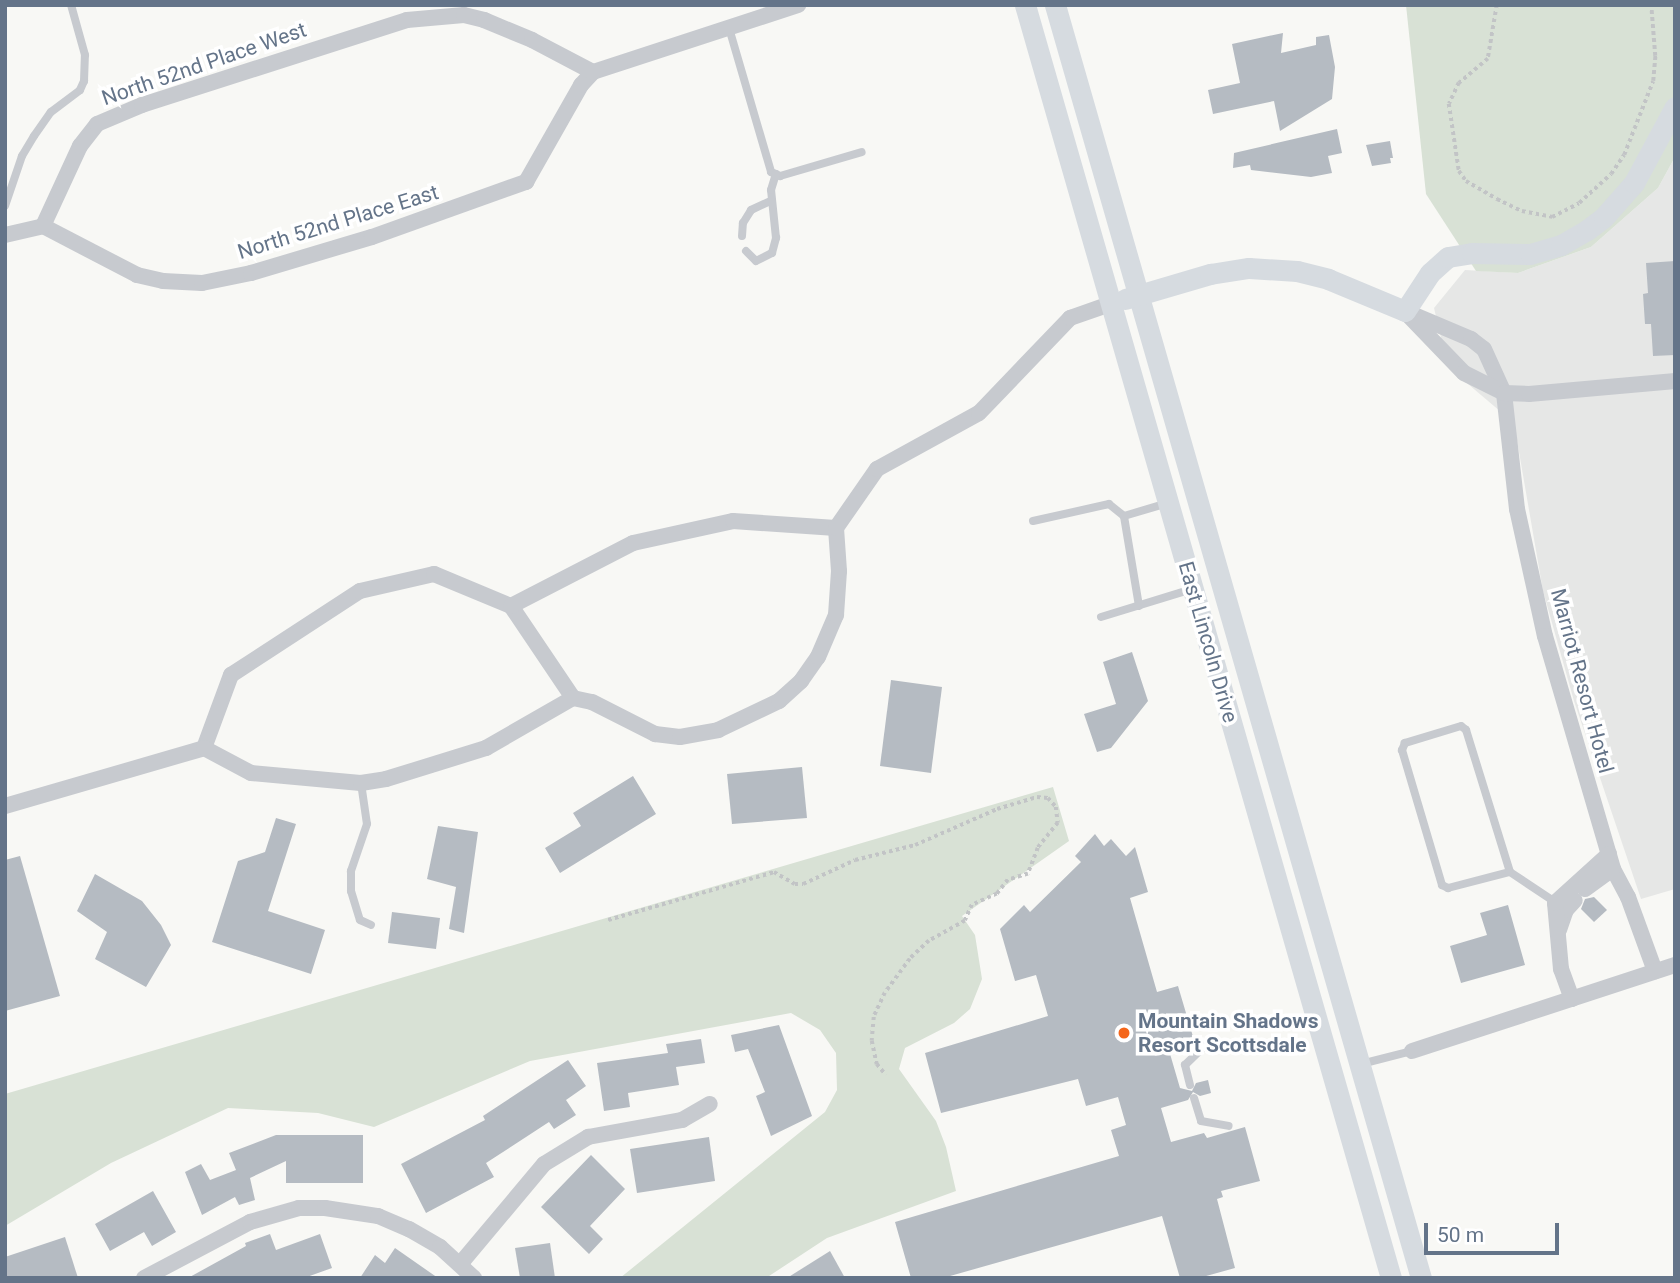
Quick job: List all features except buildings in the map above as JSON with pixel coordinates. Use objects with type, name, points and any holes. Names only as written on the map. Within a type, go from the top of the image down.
[{"type":"main road","name":"East Lincoln Drive","points":[[1025,5],[1391,1278]]},
{"type":"main road","name":"East Lincoln Drive","points":[[1055,5],[1421,1278]]},
{"type":"main road","points":[[1111,304],[1210,274],[1249,268],[1297,271],[1328,279],[1405,312],[1430,273],[1448,257],[1472,253],[1530,254],[1561,244],[1587,230],[1604,217],[1634,183],[1675,107]]},
{"type":"main road","points":[[1209,648],[1239,640]]},
{"type":"main road","points":[[1305,979],[1324,1000],[1352,1092],[1371,1109]]},
{"type":"street","points":[[593,72],[798,5]]},
{"type":"street","name":"North 52nd Place West","points":[[43,226],[80,146],[97,124],[142,105],[407,20],[464,15],[484,20],[532,40],[593,72]]},
{"type":"street","name":"North 52nd Place East","points":[[43,226],[137,275],[163,281],[202,283],[251,273],[372,237],[526,182],[581,85],[593,72]]},
{"type":"street","points":[[5,234],[43,226]]},
{"type":"street","points":[[5,806],[204,748],[251,773],[361,783],[432,767],[486,748],[573,698],[592,702],[655,734],[680,737],[718,730],[779,701],[801,681],[818,657],[835,615],[839,571],[836,528],[877,469],[973,418],[1070,318],[1111,304]]},
{"type":"street","points":[[1405,312],[1464,373],[1504,393],[1529,394],[1675,381]]},
{"type":"street","name":"Marriot Resort Hotel","points":[[1405,312],[1454,331],[1484,349],[1504,393],[1517,509],[1545,636],[1611,862],[1629,897],[1655,971]]},
{"type":"street","points":[[511,606],[633,542],[733,521],[836,528]]},
{"type":"street","points":[[204,748],[231,675],[360,591],[434,574],[511,606],[573,698]]},
{"type":"street","points":[[1572,999],[1560,969],[1556,939],[1570,900],[1611,862]]},
{"type":"street","points":[[1570,900],[1611,862]]},
{"type":"street","points":[[1412,1051],[1675,965]]},
{"type":"street","points":[[461,1263],[544,1164],[588,1137],[682,1120],[710,1104]]},
{"type":"street","points":[[144,1278],[250,1222],[299,1208],[348,1209],[377,1216],[410,1229],[461,1263],[474,1278]]},
{"type":"lane","points":[[5,206],[22,156],[34,136],[51,112],[80,90],[84,80],[85,55],[71,5]]},
{"type":"lane","points":[[729,28],[771,172],[780,176],[862,152]]},
{"type":"lane","points":[[746,251],[756,261],[772,253],[776,238],[772,200],[776,174]]},
{"type":"lane","points":[[742,236],[743,223],[751,210],[772,200]]},
{"type":"lane","points":[[1124,516],[1168,503]]},
{"type":"lane","points":[[1033,521],[1110,504],[1124,516],[1139,606]]},
{"type":"lane","points":[[1101,617],[1192,589]]},
{"type":"lane","points":[[1510,872],[1466,730],[1461,726],[1405,743],[1402,750],[1442,886],[1448,888],[1510,872],[1570,900]]},
{"type":"lane","points":[[361,783],[367,824],[351,871],[351,891],[360,920],[371,925]]},
{"type":"lane","points":[[1190,1085],[1185,1065],[1207,1044]]},
{"type":"lane","points":[[1358,1065],[1412,1051]]},
{"type":"lane","points":[[1194,1098],[1201,1121],[1229,1126]]},
{"type":"path","points":[[1497,5],[1488,59],[1460,83],[1449,104],[1459,171],[1466,181],[1497,199],[1522,211],[1552,217],[1579,203],[1611,174],[1624,155],[1653,81],[1655,56],[1651,5]]},
{"type":"path","points":[[608,920],[774,872],[795,884],[803,884],[855,860],[915,845],[997,809],[1037,797],[1048,798],[1056,807],[1058,823],[1038,848],[1028,874],[1008,880],[997,894],[972,905],[965,921],[941,933],[910,960],[885,993],[874,1017],[872,1041],[877,1064],[886,1075]]},
{"type":"shaded area","points":[[1406,5],[1675,5],[1675,157],[1658,188],[1591,247],[1518,273],[1476,271],[1426,194]]},
{"type":"shaded area","points":[[1675,157],[1675,889],[1641,899],[1574,701],[1543,591],[1514,423],[1448,367],[1434,308],[1465,270],[1518,273],[1591,247],[1658,188]]},
{"type":"shaded area","points":[[1053,787],[1069,841],[962,916],[975,935],[982,979],[970,1009],[954,1023],[905,1048],[899,1069],[936,1121],[946,1147],[956,1191],[827,1238],[766,1278],[620,1278],[825,1112],[837,1090],[836,1053],[820,1030],[791,1013],[530,1061],[374,1127],[318,1113],[228,1108],[111,1163],[5,1226],[5,1094]]},
{"type":"place","name":"Mountain Shadows Resort Scottsdale","points":[[1124,1033]]}]
